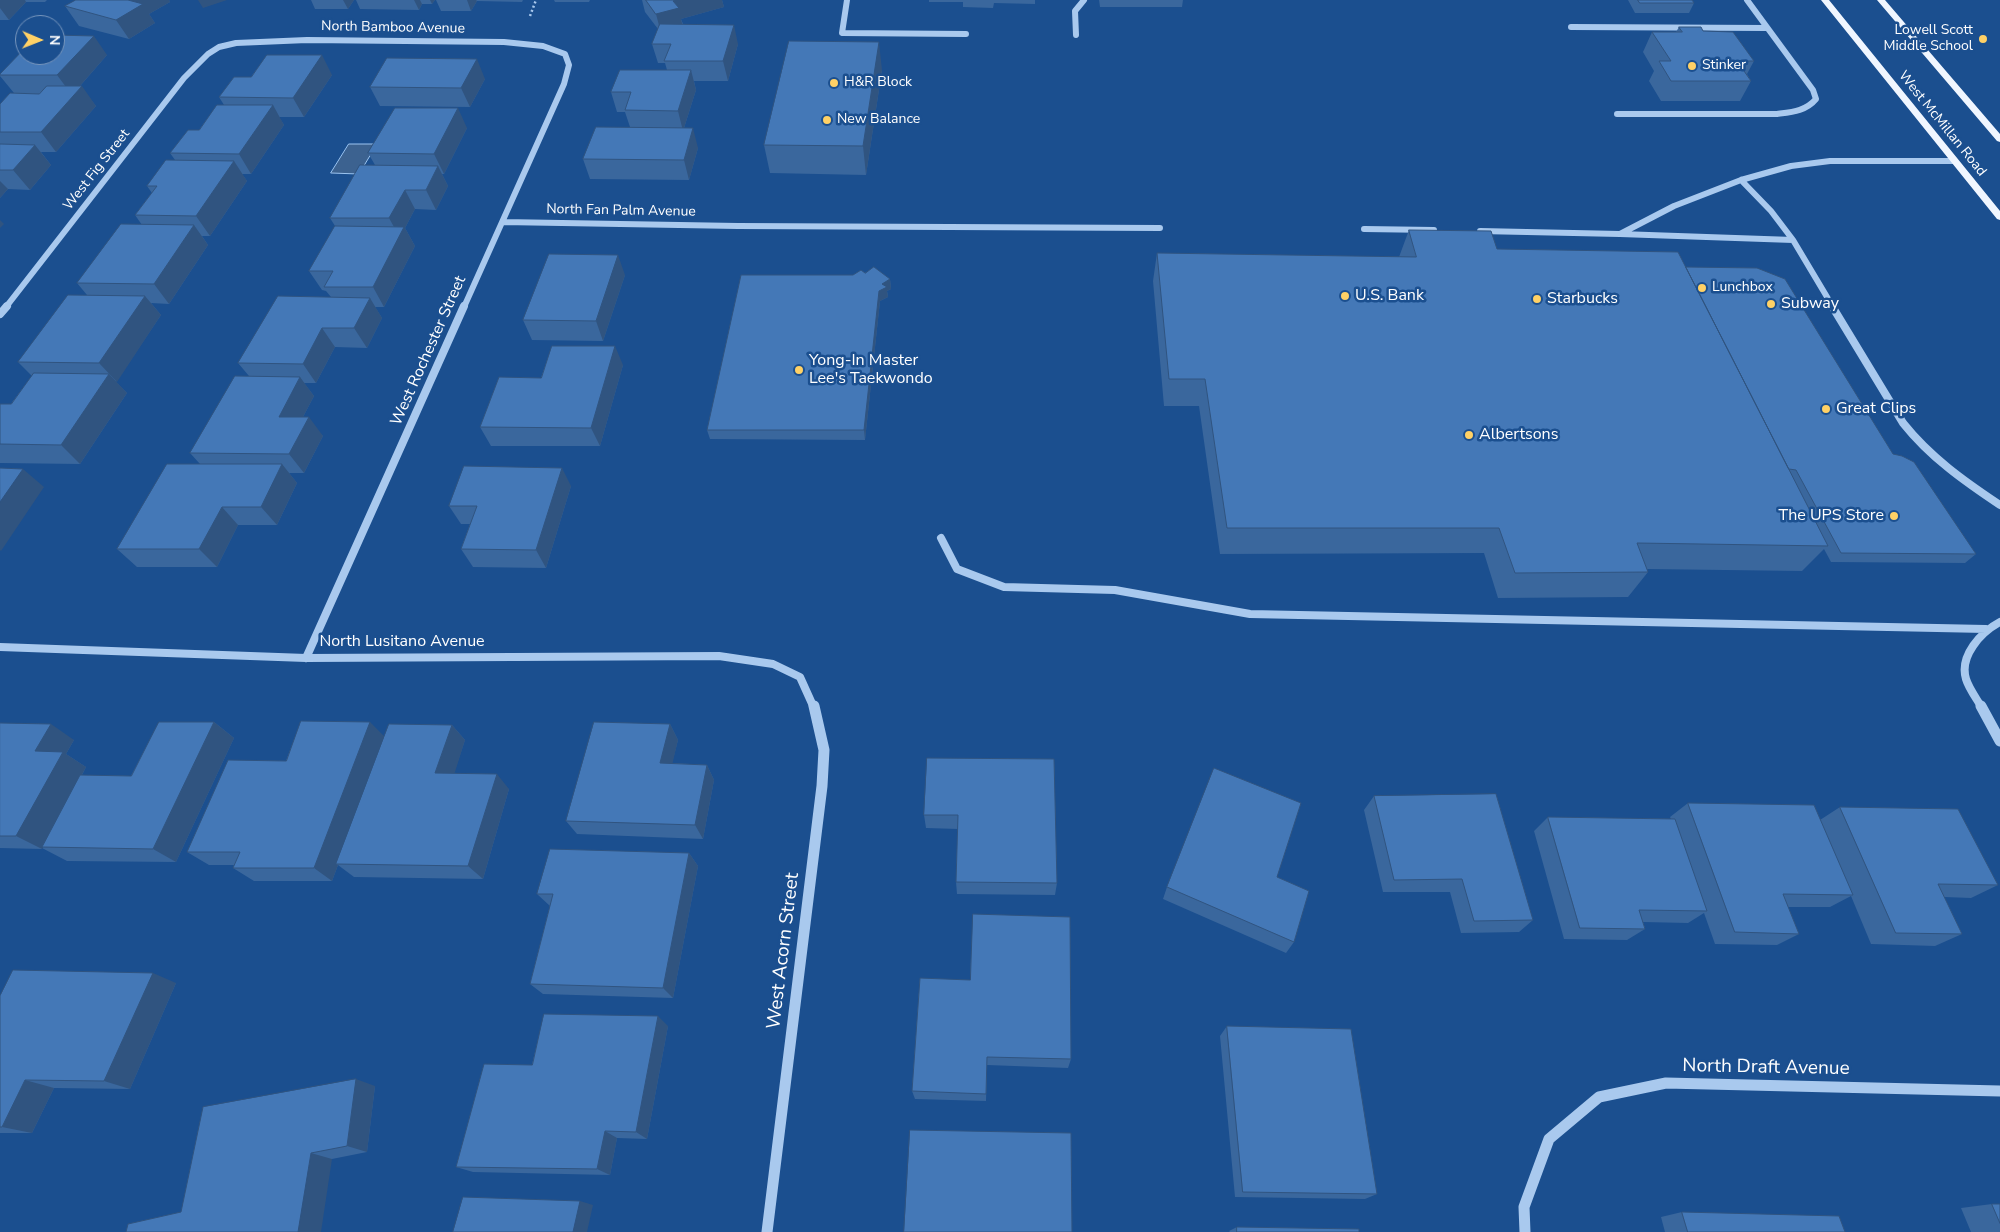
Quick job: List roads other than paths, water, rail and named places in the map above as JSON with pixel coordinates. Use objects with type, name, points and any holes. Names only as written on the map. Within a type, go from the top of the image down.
[{"type":"main road","name":"West McMillan Road","points":[[1825,0],[2000,217]]},
{"type":"main road","name":"West McMillan Road","points":[[1881,0],[2000,139]]},
{"type":"street","points":[[847,0],[842,33],[966,34]]},
{"type":"street","points":[[1076,35],[1075,10],[1084,0]]},
{"type":"street","points":[[1617,114],[1777,114],[1799,111],[1811,106],[1816,99],[1813,90],[1747,0]]},
{"type":"street","points":[[1571,27],[1767,28]]},
{"type":"street","name":"North Bamboo Avenue","points":[[219,47],[264,40],[504,42],[543,46],[565,54]]},
{"type":"street","name":"West Fig Street","points":[[0,314],[184,78],[208,54],[219,47]]},
{"type":"street","name":"West Rochester Street","points":[[306,658],[564,84],[569,65],[565,54]]},
{"type":"street","points":[[1620,234],[1674,206],[1741,180],[1791,166],[1830,161],[1953,161]]},
{"type":"street","points":[[1741,180],[1770,211],[1793,240],[1902,422],[1917,442],[1935,460],[2000,505]]},
{"type":"street","name":"North Fan Palm Avenue","points":[[503,222],[738,226]]},
{"type":"street","points":[[738,226],[1160,228]]},
{"type":"street","points":[[1364,229],[1440,230]]},
{"type":"street","points":[[1468,231],[1793,240]]},
{"type":"street","points":[[941,538],[957,568],[1004,586],[1115,590],[1250,614],[1986,629]]},
{"type":"street","points":[[2000,622],[1986,629],[1964,658],[1966,679],[2000,741]]},
{"type":"street","name":"North Lusitano Avenue","points":[[0,647],[306,658],[719,656],[773,664],[800,677]]},
{"type":"street","name":"West Acorn Street","points":[[768,1232],[822,786],[824,750],[817,713],[800,677]]},
{"type":"street","name":"North Draft Avenue","points":[[1549,1139],[1599,1096],[1666,1083],[2000,1091]]},
{"type":"street","points":[[1525,1232],[1524,1207],[1549,1139]]},
{"type":"water","points":[[349,144],[377,144],[359,174],[331,173]]},
{"type":"place","name":"Lowell Scott Middle School","points":[[1983,39]]},
{"type":"place","name":"Stinker","points":[[1692,66]]},
{"type":"place","name":"H&R Block","points":[[834,83]]},
{"type":"place","name":"New Balance","points":[[827,120]]},
{"type":"place","name":"Lunchbox","points":[[1702,288]]},
{"type":"place","name":"U.S. Bank","points":[[1345,296]]},
{"type":"place","name":"Starbucks","points":[[1537,299]]},
{"type":"place","name":"Subway","points":[[1771,304]]},
{"type":"place","name":"Yong-In Master Lee's Taekwondo","points":[[799,370]]},
{"type":"place","name":"Great Clips","points":[[1826,409]]},
{"type":"place","name":"Albertsons","points":[[1469,435]]},
{"type":"place","name":"The UPS Store","points":[[1894,516]]}]
